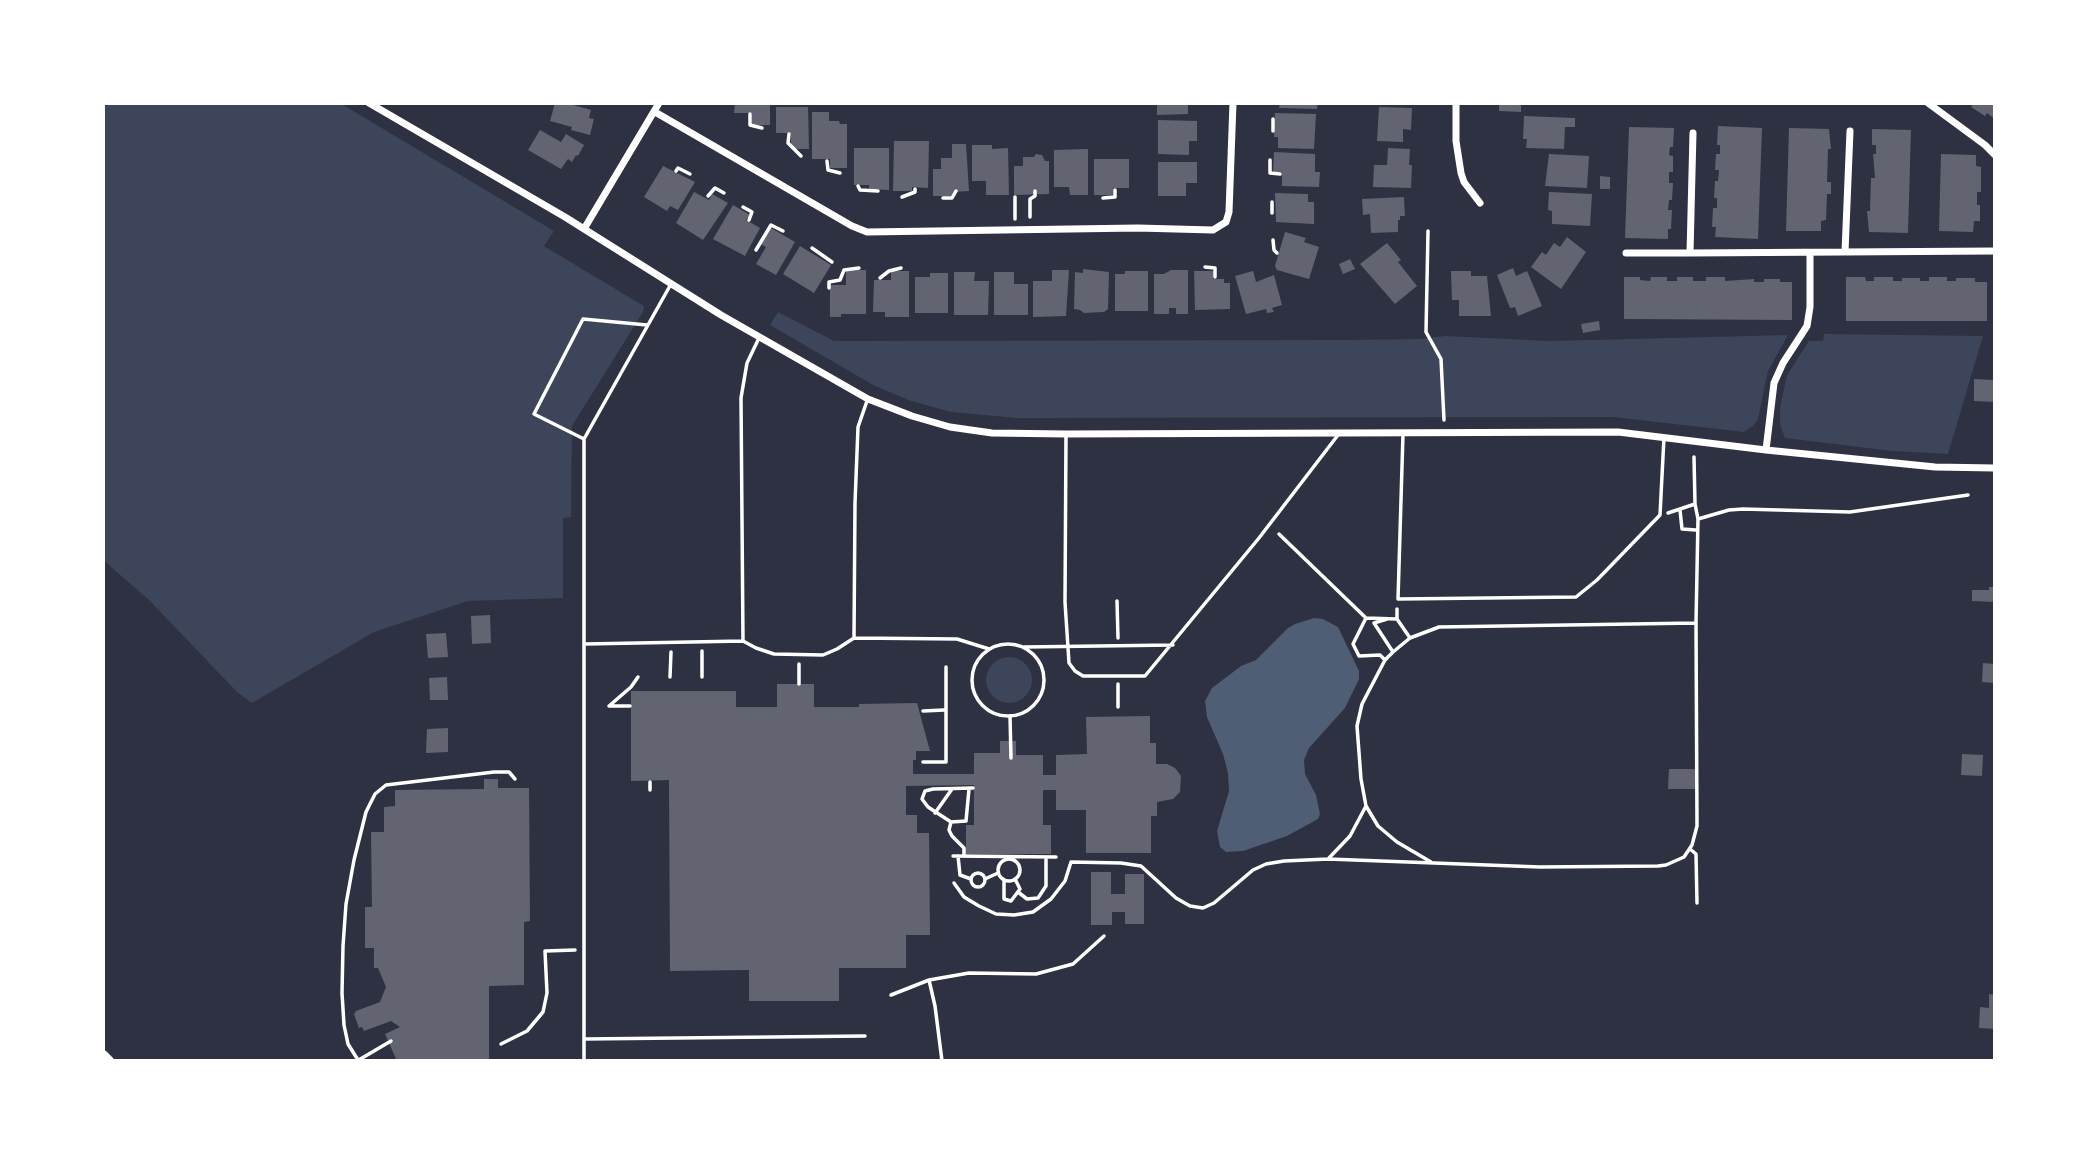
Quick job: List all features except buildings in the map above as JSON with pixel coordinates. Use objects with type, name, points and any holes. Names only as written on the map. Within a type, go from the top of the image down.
[{"type":"street","points":[[369,103],[868,399],[912,416],[971,431],[1066,434],[1618,432],[1935,467],[1995,468]]},
{"type":"street","points":[[584,229],[659,103]]},
{"type":"street","points":[[655,112],[867,232],[1213,230],[1220,227],[1228,217],[1231,201],[1234,103]]},
{"type":"street","points":[[1456,103],[1455,141],[1461,173],[1464,182],[1480,203]]},
{"type":"street","points":[[1928,103],[1995,155]]},
{"type":"street","points":[[1845,252],[1850,131]]},
{"type":"street","points":[[1690,253],[1693,133]]},
{"type":"street","points":[[1626,253],[1995,251]]},
{"type":"street","points":[[1766,450],[1774,383],[1783,363],[1807,326],[1810,307],[1810,254]]},
{"type":"street","points":[[103,1055],[109,1061]]},
{"type":"lane","points":[[584,1061],[584,439],[671,284]]},
{"type":"lane","points":[[584,439],[534,414],[583,319],[647,325]]},
{"type":"lane","points":[[743,640],[741,398],[747,363],[760,337]]},
{"type":"lane","points":[[854,638],[858,427],[868,399]]},
{"type":"lane","points":[[1066,434],[1067,646],[1072,667],[1083,676],[1145,676],[1173,645],[1339,433]]},
{"type":"lane","points":[[1403,433],[1398,599],[1576,597],[1597,580],[1660,515],[1664,437]]},
{"type":"lane","points":[[585,644],[743,640],[774,654],[823,655],[854,638],[957,639],[989,649]]},
{"type":"lane","points":[[1023,647],[1040,663],[1043,686],[1039,698],[1032,707],[1010,716],[998,715],[979,701],[972,679],[974,667],[989,649],[1004,644],[1023,647],[1173,645]]},
{"type":"lane","points":[[584,1039],[865,1036]]},
{"type":"path","points":[[750,114],[750,125],[762,128]]},
{"type":"path","points":[[1273,119],[1273,131]]},
{"type":"path","points":[[789,134],[788,143],[800,156]]},
{"type":"path","points":[[1270,160],[1270,173],[1280,174]]},
{"type":"path","points":[[827,161],[828,170],[840,173]]},
{"type":"path","points":[[676,172],[678,168],[690,174]]},
{"type":"path","points":[[858,186],[860,190],[878,191]]},
{"type":"path","points":[[708,196],[715,188],[724,193]]},
{"type":"path","points":[[902,197],[915,192],[915,189]]},
{"type":"path","points":[[1103,198],[1115,197],[1115,190]]},
{"type":"path","points":[[943,198],[953,198],[956,191]]},
{"type":"path","points":[[1030,230],[1030,199],[1035,196],[1035,191]]},
{"type":"path","points":[[1015,197],[1015,230]]},
{"type":"path","points":[[1272,202],[1272,213]]},
{"type":"path","points":[[743,207],[752,212],[749,220]]},
{"type":"path","points":[[756,250],[771,225],[783,231]]},
{"type":"path","points":[[1428,230],[1426,332],[1441,359],[1444,433]]},
{"type":"path","points":[[1273,240],[1274,250],[1278,253]]},
{"type":"path","points":[[812,248],[832,262]]},
{"type":"path","points":[[1205,267],[1215,268],[1215,277]]},
{"type":"path","points":[[829,288],[829,282],[840,280],[844,270],[859,268]]},
{"type":"path","points":[[880,278],[901,268]]},
{"type":"path","points":[[954,883],[964,897],[996,914],[1014,915],[1036,909],[1052,899],[1065,881],[1071,862],[1141,866],[1176,898],[1190,906],[1203,908],[1214,903],[1253,870],[1266,864],[1284,861],[1328,859],[1540,867],[1658,866],[1684,857],[1690,849],[1697,826],[1698,519],[1694,457]]},
{"type":"path","points":[[1698,519],[1742,509],[1850,512],[1968,495]]},
{"type":"path","points":[[1695,503],[1680,510],[1682,529],[1697,530]]},
{"type":"path","points":[[1279,534],[1366,618],[1397,619]]},
{"type":"path","points":[[1398,599],[1397,619],[1410,638]]},
{"type":"path","points":[[1366,618],[1353,644],[1359,656],[1380,655],[1385,660]]},
{"type":"path","points":[[1387,619],[1374,623],[1393,652]]},
{"type":"path","points":[[1431,862],[1397,842],[1378,826],[1366,806],[1357,726],[1362,704],[1385,660],[1393,652],[1410,638],[1439,627],[1696,623]]},
{"type":"path","points":[[702,677],[703,642]]},
{"type":"path","points":[[670,677],[671,643]]},
{"type":"path","points":[[799,654],[799,684]]},
{"type":"path","points":[[923,761],[946,762],[946,667]]},
{"type":"path","points":[[630,706],[609,706],[631,687],[638,677]]},
{"type":"path","points":[[923,711],[944,710]]},
{"type":"path","points":[[1010,716],[1011,758]]},
{"type":"path","points":[[391,1041],[358,1060],[348,1044],[344,1026],[342,993],[346,904],[366,812],[375,794],[386,785],[494,772],[509,772],[515,779]]},
{"type":"path","points":[[650,782],[650,790]]},
{"type":"path","points":[[971,788],[966,821],[951,822],[924,803],[923,794],[933,789],[952,789],[971,788]]},
{"type":"path","points":[[935,813],[952,789]]},
{"type":"path","points":[[1328,859],[1350,836],[1366,806]]},
{"type":"path","points":[[951,822],[952,836],[964,848],[964,856]]},
{"type":"path","points":[[1690,849],[1696,854],[1697,903]]},
{"type":"path","points":[[971,879],[960,875],[955,856],[1056,857]]},
{"type":"path","points":[[1027,899],[1038,898],[1046,886],[1046,857]]},
{"type":"path","points":[[971,879],[971,883],[976,887],[983,886],[985,879],[998,873],[1001,862],[1011,859],[1019,866],[1015,879]]},
{"type":"path","points":[[971,879],[978,873],[985,879]]},
{"type":"path","points":[[998,873],[1004,880],[1004,899],[1011,901],[1020,889],[1015,879]]},
{"type":"path","points":[[1004,880],[1015,879]]},
{"type":"path","points":[[1018,892],[1036,909]]},
{"type":"path","points":[[891,995],[929,980],[970,973],[1036,974],[1073,964],[1104,936]]},
{"type":"path","points":[[501,1044],[527,1031],[543,1012],[547,993],[545,951],[584,950]]},
{"type":"path","points":[[929,980],[942,1061]]},
{"type":"shaded area","points":[[103,103],[340,103],[554,231],[544,246],[644,306],[643,312],[572,426],[571,517],[563,518],[563,598],[468,601],[374,632],[252,703],[237,692],[149,600],[103,560]]},
{"type":"shaded area","points":[[778,312],[834,341],[1343,340],[1445,336],[1550,341],[1788,335],[1768,371],[1758,419],[1744,432],[1613,417],[1017,418],[951,412],[911,401],[875,386],[770,325]]},
{"type":"shaded area","points":[[1824,334],[1983,336],[1948,454],[1892,451],[1785,438],[1780,424],[1780,408],[1787,375],[1809,341],[1823,341]]},
{"type":"shaded area","points":[[1314,618],[1323,619],[1338,627],[1359,671],[1359,679],[1345,708],[1309,748],[1304,760],[1305,774],[1316,795],[1320,814],[1318,819],[1287,836],[1243,851],[1226,852],[1220,847],[1217,831],[1229,791],[1228,773],[1207,717],[1205,701],[1212,688],[1241,666],[1256,660],[1288,628]]},
{"type":"shaded area","points":[[1009,657],[1025,664],[1032,680],[1025,696],[1009,703],[993,696],[986,680],[993,664]]}]
